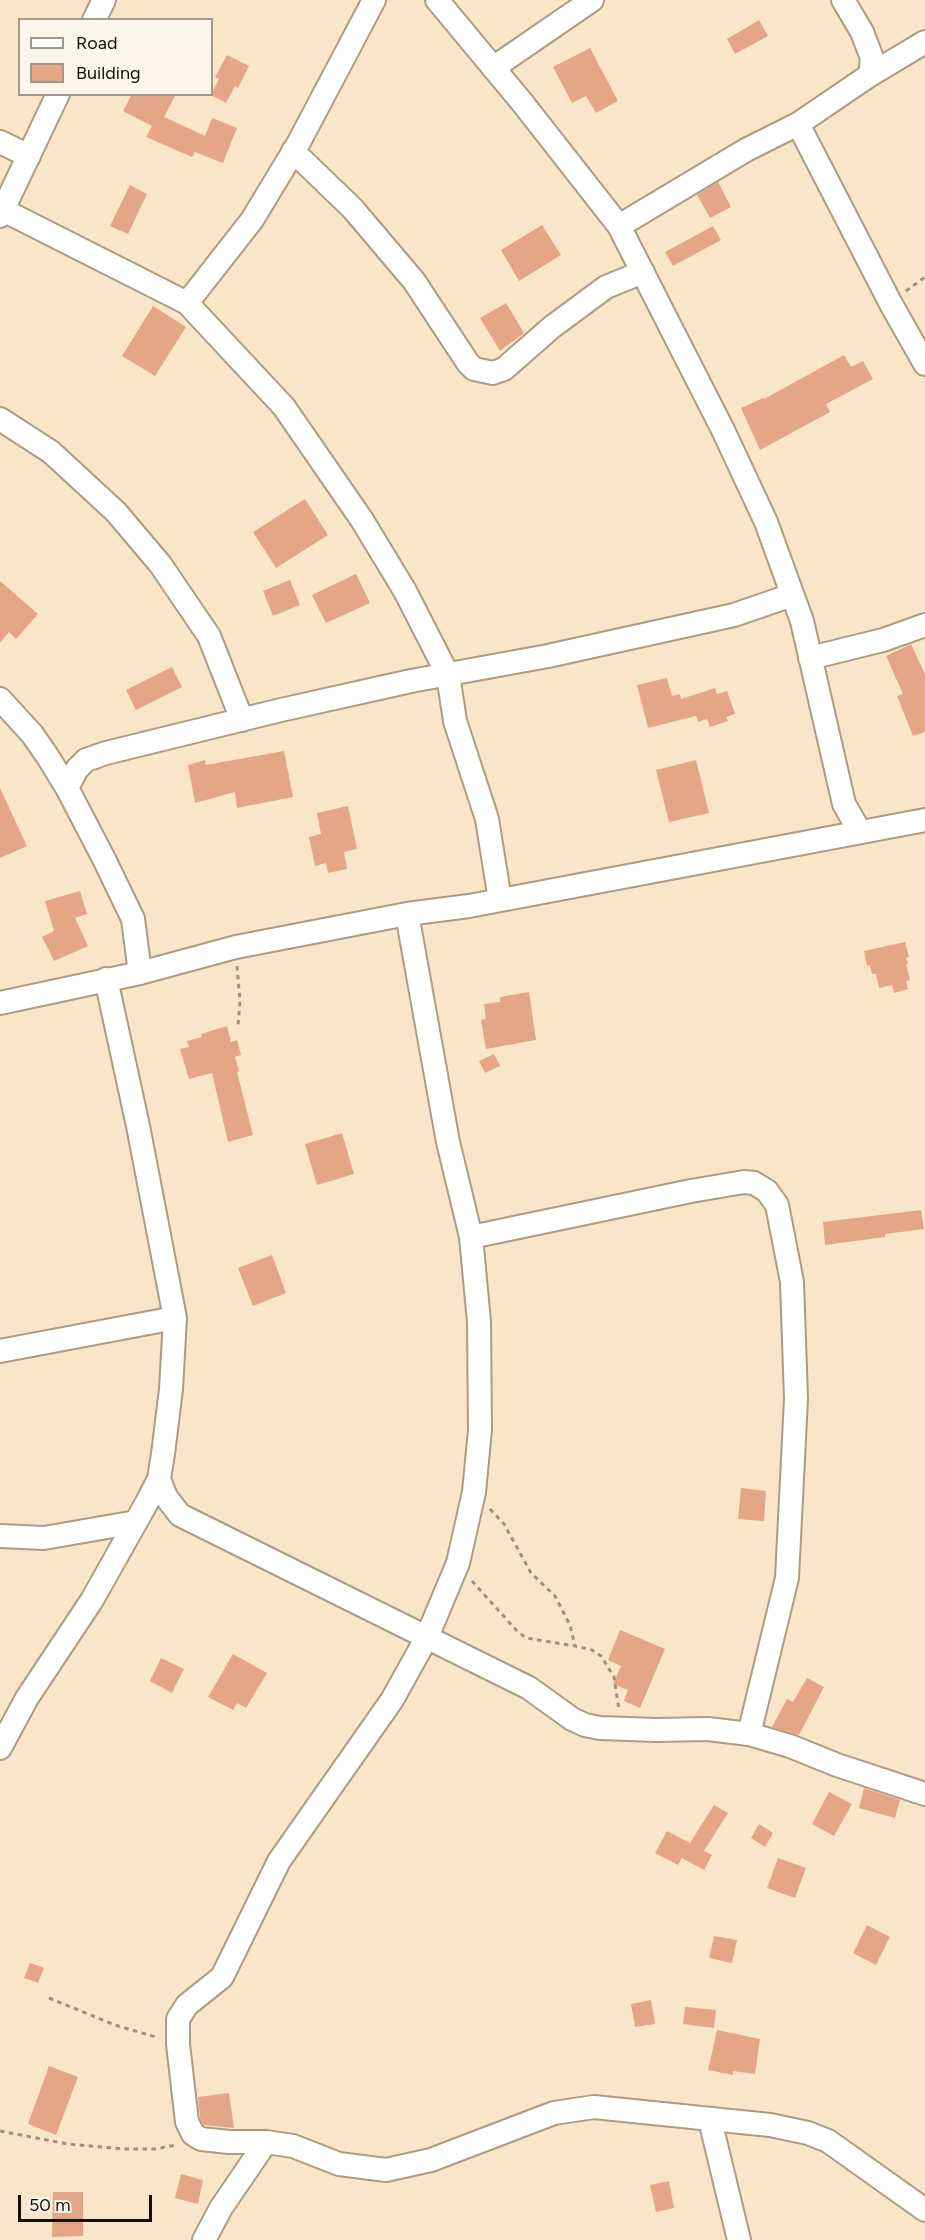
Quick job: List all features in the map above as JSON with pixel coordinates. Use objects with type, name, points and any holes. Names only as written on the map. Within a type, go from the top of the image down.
[{"type":"street","points":[[95,18],[104,0]]},
{"type":"street","points":[[187,303],[252,220],[293,151],[374,0]]},
{"type":"street","points":[[437,0],[619,226],[643,272],[766,522],[802,621],[844,804],[860,832]]},
{"type":"street","points":[[494,68],[592,0]]},
{"type":"street","points":[[843,0],[862,32],[872,58],[870,75]]},
{"type":"street","points":[[619,226],[746,150],[798,124],[870,75],[925,42]]},
{"type":"street","points":[[57,96],[2,213],[187,303],[284,407],[362,520],[405,591],[448,675],[455,721],[487,819],[500,900]]},
{"type":"street","points":[[798,124],[891,304],[925,364]]},
{"type":"street","points":[[0,142],[29,156]]},
{"type":"street","points":[[293,151],[353,209],[406,272],[474,369],[493,373],[504,369],[552,327],[606,287],[643,272]]},
{"type":"street","points":[[0,419],[51,452],[116,512],[160,564],[209,636],[242,720]]},
{"type":"street","points":[[67,788],[77,770],[86,760],[106,753],[400,684],[548,656],[734,615],[792,595]]},
{"type":"street","points":[[810,658],[883,640],[925,625]]},
{"type":"street","points":[[0,699],[32,734],[67,788],[133,919],[140,973]]},
{"type":"street","points":[[0,1003],[140,973],[236,946],[407,914],[500,900],[925,820]]},
{"type":"street","points":[[407,914],[448,1142],[471,1237],[479,1322],[480,1387],[480,1430],[474,1492],[458,1563],[427,1637],[392,1700],[279,1861],[222,1977],[182,2011],[177,2027],[186,2122],[193,2134],[201,2139],[266,2142],[292,2146],[339,2164],[386,2170],[431,2160],[554,2113],[594,2107],[647,2111],[808,2133],[828,2141],[925,2210]]},
{"type":"street","points":[[0,1748],[27,1698],[92,1600],[159,1479],[171,1389],[175,1318],[138,1126],[106,979]]},
{"type":"street","points":[[471,1237],[744,1182],[754,1183],[767,1191],[777,1205],[792,1282],[796,1399],[787,1578],[749,1734]]},
{"type":"street","points":[[0,1351],[175,1318]]},
{"type":"street","points":[[159,1479],[166,1497],[180,1515],[529,1688],[572,1719],[585,1725],[621,1729],[708,1729],[749,1734],[790,1746],[837,1766],[925,1794]]},
{"type":"street","points":[[0,1536],[44,1538],[136,1522]]},
{"type":"street","points":[[710,2120],[739,2240]]},
{"type":"street","points":[[204,2240],[221,2208],[266,2142]]},
{"type":"path","points":[[236,946],[240,1001],[238,1026]]},
{"type":"path","points":[[474,1492],[504,1524],[531,1573],[555,1596],[570,1626],[574,1646]]},
{"type":"path","points":[[458,1563],[520,1635],[592,1650],[601,1656],[609,1665],[614,1677],[621,1729]]},
{"type":"path","points":[[50,1998],[115,2025],[178,2044]]},
{"type":"path","points":[[0,2131],[68,2144],[135,2149],[174,2146],[193,2134]]},
{"type":"building","points":[[759,20],[768,36],[735,54],[727,39]]},
{"type":"building","points":[[590,48],[618,101],[596,113],[586,96],[572,103],[553,67]]},
{"type":"building","points":[[227,55],[249,66],[238,88],[235,86],[226,103],[213,96],[219,79],[215,77]]},
{"type":"building","points":[[131,96],[175,96],[164,117],[205,136],[212,118],[237,128],[223,163],[195,152],[192,157],[146,137],[152,126],[123,111]]},
{"type":"building","points":[[718,182],[731,207],[710,218],[697,195]]},
{"type":"building","points":[[130,185],[147,194],[128,234],[110,226]]},
{"type":"building","points":[[542,225],[561,255],[519,281],[501,250]]},
{"type":"building","points":[[713,226],[721,240],[673,266],[665,252]]},
{"type":"building","points":[[506,303],[524,333],[500,351],[480,318]]},
{"type":"building","points":[[153,306],[186,327],[155,376],[122,356]]},
{"type":"building","points":[[844,355],[851,367],[863,361],[873,379],[826,404],[830,412],[760,450],[741,408],[764,399]]},
{"type":"building","points":[[305,499],[328,535],[276,568],[253,532]]},
{"type":"building","points":[[356,574],[370,603],[326,623],[312,595]]},
{"type":"building","points":[[290,580],[300,605],[273,616],[263,591]]},
{"type":"building","points":[[0,581],[38,614],[16,639],[9,632],[0,643]]},
{"type":"building","points":[[911,644],[925,674],[925,732],[913,736],[897,696],[903,694],[886,656]]},
{"type":"building","points":[[172,667],[182,687],[136,710],[126,690]]},
{"type":"building","points":[[667,678],[672,696],[680,694],[681,699],[715,688],[717,694],[727,691],[735,714],[726,717],[728,721],[710,727],[707,719],[698,722],[696,716],[648,728],[637,685]]},
{"type":"building","points":[[284,751],[293,797],[237,808],[235,792],[195,803],[188,765],[205,760],[206,765]]},
{"type":"building","points":[[696,760],[709,813],[669,822],[656,770]]},
{"type":"building","points":[[0,788],[27,846],[0,858]]},
{"type":"building","points":[[348,806],[357,849],[344,852],[347,869],[328,873],[326,863],[315,866],[309,837],[321,834],[317,813]]},
{"type":"building","points":[[80,891],[87,914],[75,918],[88,946],[54,961],[42,937],[54,931],[45,901]]},
{"type":"building","points":[[905,942],[909,957],[906,958],[910,980],[906,981],[908,989],[894,993],[892,985],[879,988],[876,974],[872,974],[870,965],[867,966],[864,951]]},
{"type":"building","points":[[529,992],[536,1040],[486,1049],[481,1020],[486,1019],[484,1004],[500,1002],[500,997]]},
{"type":"building","points":[[227,1026],[231,1042],[237,1040],[241,1055],[235,1057],[239,1071],[237,1072],[253,1135],[228,1142],[212,1073],[189,1079],[180,1049],[189,1047],[187,1041],[202,1037],[201,1034]]},
{"type":"building","points":[[494,1054],[500,1066],[485,1073],[479,1061]]},
{"type":"building","points":[[342,1133],[354,1174],[317,1185],[305,1144]]},
{"type":"building","points":[[921,1210],[924,1229],[825,1245],[823,1222]]},
{"type":"building","points":[[272,1255],[286,1293],[253,1306],[238,1268]]},
{"type":"building","points":[[741,1488],[766,1491],[764,1521],[738,1519]]},
{"type":"building","points":[[620,1630],[665,1649],[640,1708],[624,1701],[628,1690],[613,1684],[621,1666],[608,1660]]},
{"type":"building","points":[[233,1654],[267,1673],[246,1708],[237,1703],[233,1710],[208,1697]]},
{"type":"building","points":[[161,1658],[184,1669],[172,1693],[150,1681]]},
{"type":"building","points":[[807,1678],[824,1687],[799,1735],[772,1727],[787,1699],[793,1702]]},
{"type":"building","points":[[864,1788],[900,1800],[895,1818],[859,1808]]},
{"type":"building","points":[[829,1792],[852,1804],[834,1836],[812,1824]]},
{"type":"building","points":[[714,1805],[728,1813],[704,1851],[712,1855],[704,1870],[682,1858],[678,1865],[655,1853],[667,1831],[690,1843]]},
{"type":"building","points":[[759,1824],[773,1833],[765,1847],[751,1838]]},
{"type":"building","points":[[778,1858],[806,1868],[795,1898],[767,1888]]},
{"type":"building","points":[[867,1925],[890,1937],[876,1965],[853,1953]]},
{"type":"building","points":[[714,1936],[737,1940],[732,1963],[709,1958]]},
{"type":"building","points":[[30,1963],[44,1968],[38,1983],[24,1978]]},
{"type":"building","points":[[651,2000],[655,2024],[635,2027],[631,2004]]},
{"type":"building","points":[[685,2007],[716,2010],[714,2028],[683,2024]]},
{"type":"building","points":[[717,2030],[760,2039],[755,2074],[733,2071],[733,2075],[708,2070]]},
{"type":"building","points":[[49,2066],[78,2077],[56,2135],[28,2124]]},
{"type":"building","points":[[229,2093],[234,2128],[203,2125],[198,2097]]},
{"type":"building","points":[[181,2174],[203,2180],[198,2204],[175,2198]]},
{"type":"building","points":[[669,2181],[674,2208],[656,2212],[650,2185]]},
{"type":"building","points":[[53,2192],[83,2192],[83,2236],[52,2237]]}]
